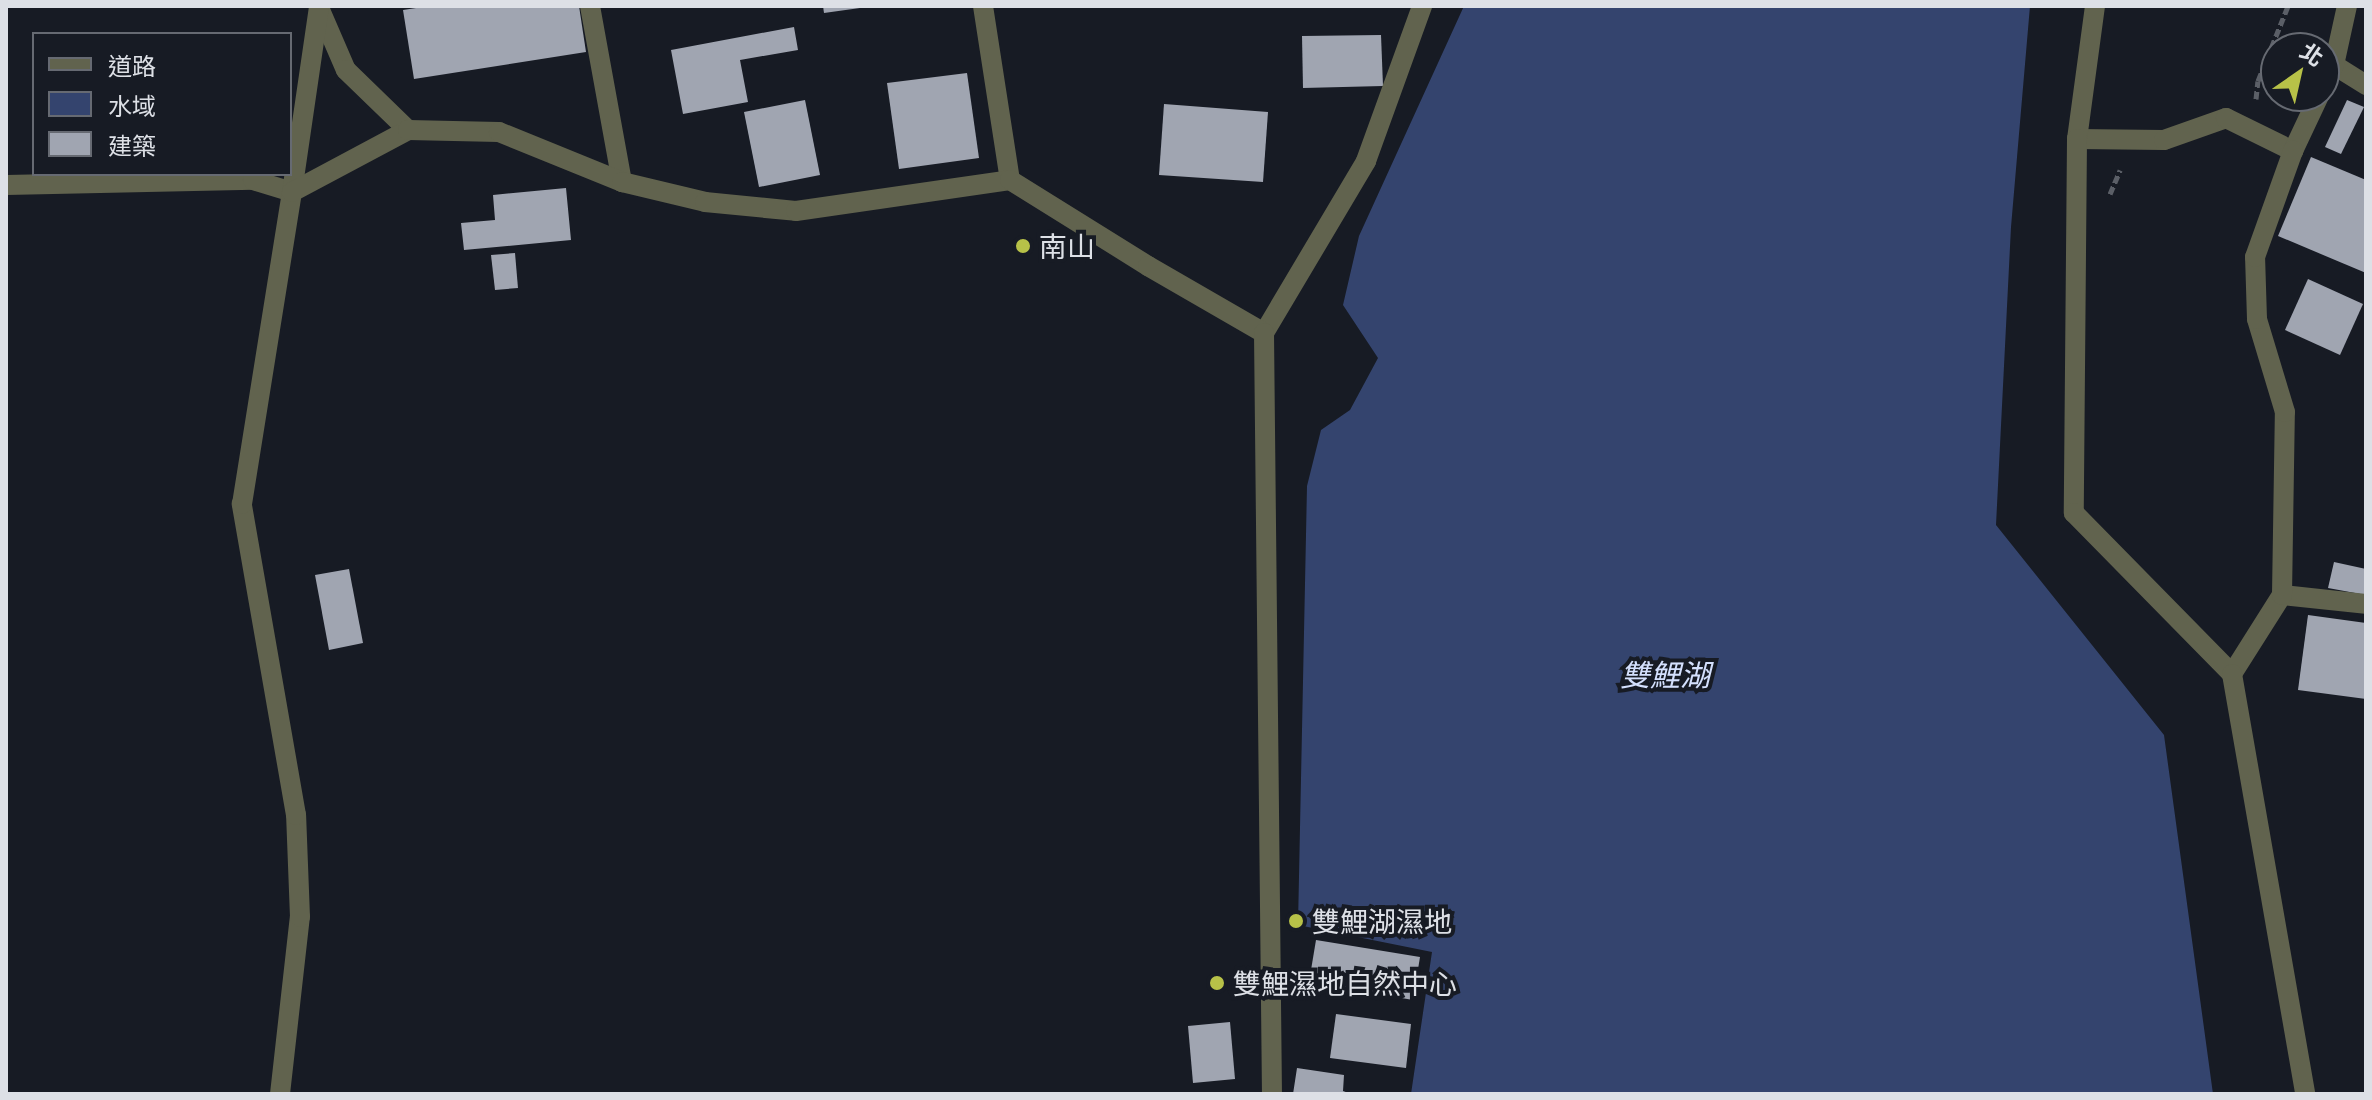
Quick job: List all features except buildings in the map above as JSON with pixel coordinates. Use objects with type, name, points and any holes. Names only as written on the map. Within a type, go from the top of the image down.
[{"type":"street","points":[[590,6],[622,182]]},
{"type":"street","points":[[983,6],[1010,180]]},
{"type":"street","points":[[1272,1094],[1264,333],[1366,161],[1422,6]]},
{"type":"street","points":[[2095,6],[2077,139],[2074,513],[2232,674],[2305,1094]]},
{"type":"street","points":[[2340,38],[2347,6]]},
{"type":"street","points":[[320,7],[346,70],[408,130]]},
{"type":"street","points":[[280,1094],[300,917],[296,815],[242,504],[320,7]]},
{"type":"street","points":[[2340,69],[2366,85]]},
{"type":"street","points":[[2232,674],[2282,595],[2285,412],[2257,319],[2255,257],[2293,151],[2311,112]]},
{"type":"street","points":[[2077,139],[2164,140],[2226,118],[2293,151]]},
{"type":"street","points":[[6,185],[253,180],[292,192],[408,130],[499,132],[622,182],[705,202],[796,211],[1010,180],[1148,266],[1264,333]]},
{"type":"street","points":[[2282,595],[2366,604]]},
{"type":"path","points":[[2252,131],[2258,81],[2288,6]]},
{"type":"water","name":"雙鯉湖","points":[[1464,6],[2030,6],[2011,227],[1996,525],[2164,735],[2213,1094],[1411,1094],[1432,952],[1298,925],[1307,486],[1321,430],[1350,410],[1378,358],[1343,305],[1359,236]]},
{"type":"place","name":"南山","points":[[1023,246]]},
{"type":"place","name":"雙鯉湖濕地","points":[[1296,921]]},
{"type":"place","name":"雙鯉濕地自然中心","points":[[1217,983]]}]
